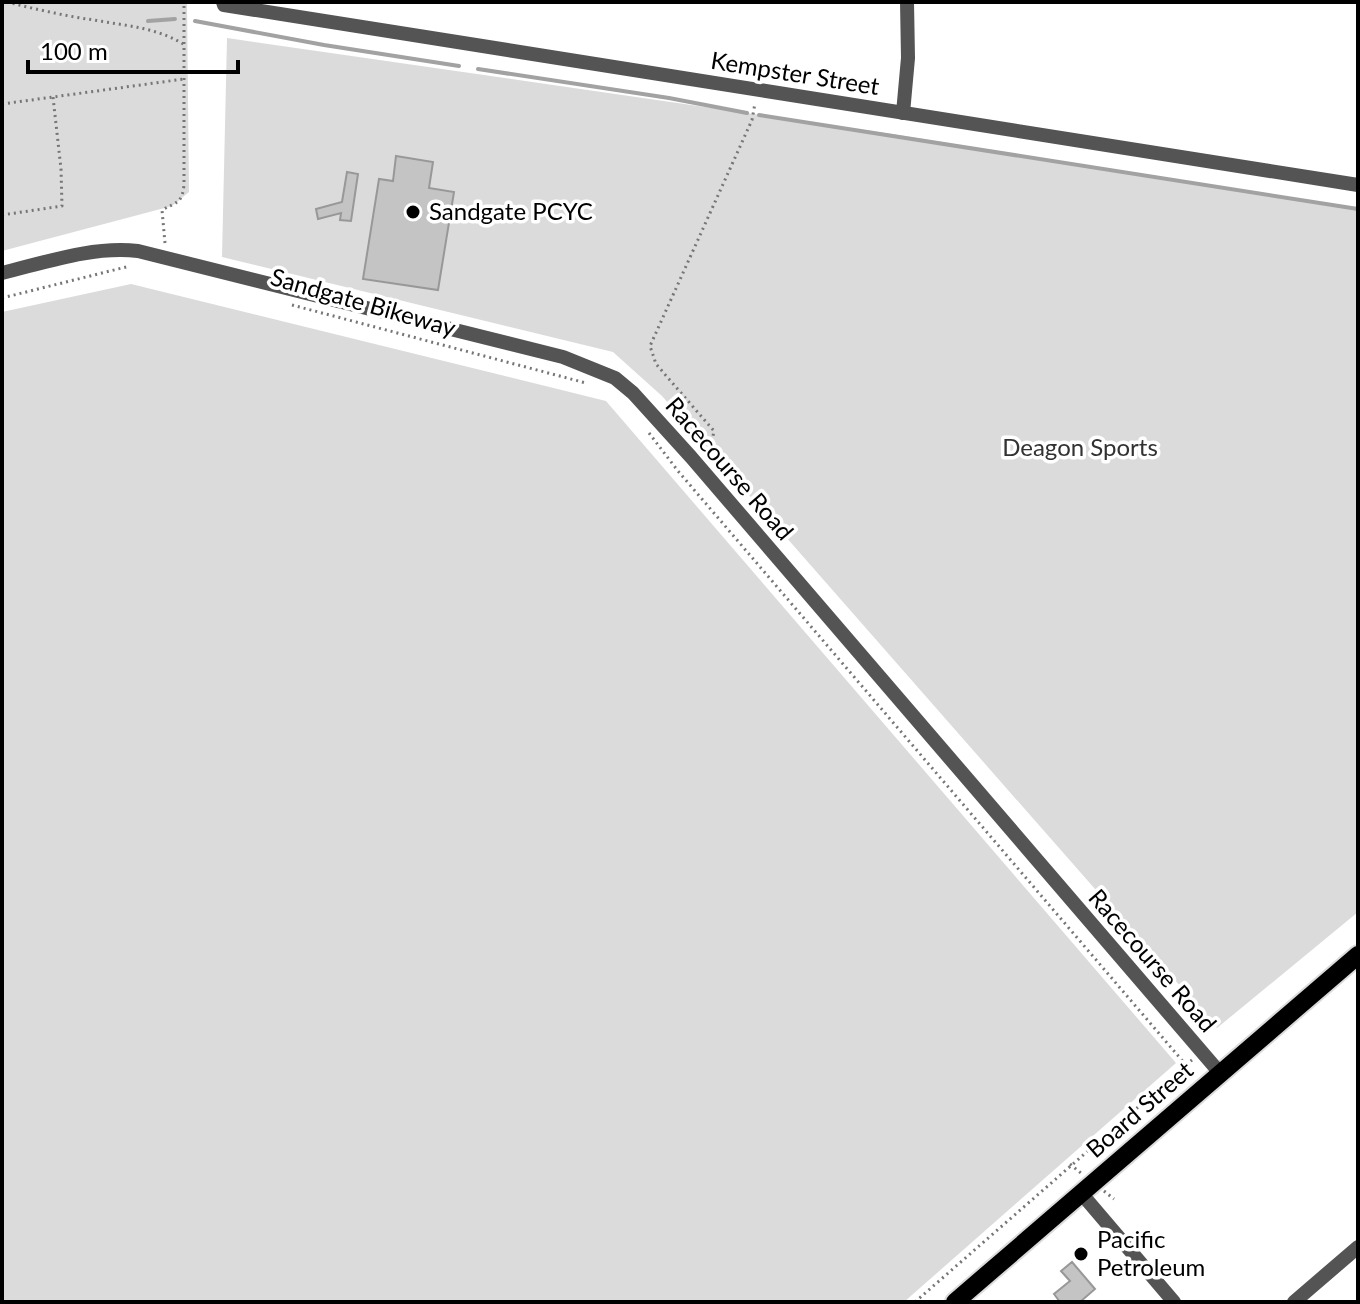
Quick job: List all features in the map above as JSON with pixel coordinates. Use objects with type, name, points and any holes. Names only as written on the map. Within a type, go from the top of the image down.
[{"type":"main road","name":"Board Street","points":[[955,1302],[1358,955]]},
{"type":"street","points":[[903,113],[908,58],[907,2]]},
{"type":"street","name":"Kempster Street","points":[[224,4],[1358,185]]},
{"type":"street","name":"Racecourse Road","points":[[2,273],[105,250],[138,251],[563,357],[615,378],[633,393],[701,469],[1220,1073]]},
{"type":"street","points":[[1081,1193],[1174,1302]]},
{"type":"street","points":[[1294,1302],[1358,1247]]},
{"type":"path","points":[[7,2],[145,28],[173,37],[185,45]]},
{"type":"path","points":[[167,259],[162,210],[177,204],[183,192],[184,2]]},
{"type":"path","points":[[2,104],[185,79]]},
{"type":"path","points":[[695,454],[713,436],[714,431],[656,364],[650,346],[752,120],[757,90]]},
{"type":"path","points":[[2,215],[62,206],[53,97]]},
{"type":"path","points":[[2,298],[140,264]]},
{"type":"path","name":"Sandgate Bikeway","points":[[291,304],[595,385]]},
{"type":"path","points":[[648,431],[678,471],[1188,1064],[915,1302]]},
{"type":"green space","points":[[2,2],[187,2],[189,192],[172,206],[2,251]]},
{"type":"green space","name":"Deagon Sports","points":[[227,38],[892,134],[1358,209],[1358,912],[1217,1028],[662,396],[613,352],[222,257]]},
{"type":"green space","points":[[131,284],[606,401],[1176,1063],[904,1302],[2,1302],[2,312]]},
{"type":"building","points":[[396,156],[433,162],[429,188],[454,192],[438,290],[363,279],[379,179],[393,181]]},
{"type":"building","points":[[347,172],[358,174],[351,221],[340,220],[341,213],[318,219],[316,209],[342,202]]},
{"type":"building","points":[[1072,1262],[1095,1289],[1080,1302],[1060,1302],[1054,1294],[1070,1281],[1061,1271]]},
{"type":"waterway","points":[[148,21],[175,19]]},
{"type":"waterway","points":[[195,21],[459,66]]},
{"type":"waterway","points":[[478,69],[747,113]]},
{"type":"waterway","points":[[759,115],[1358,209]]},
{"type":"place","name":"Sandgate PCYC","points":[[413,212]]},
{"type":"place","name":"Pacific Petroleum","points":[[1081,1254]]}]
